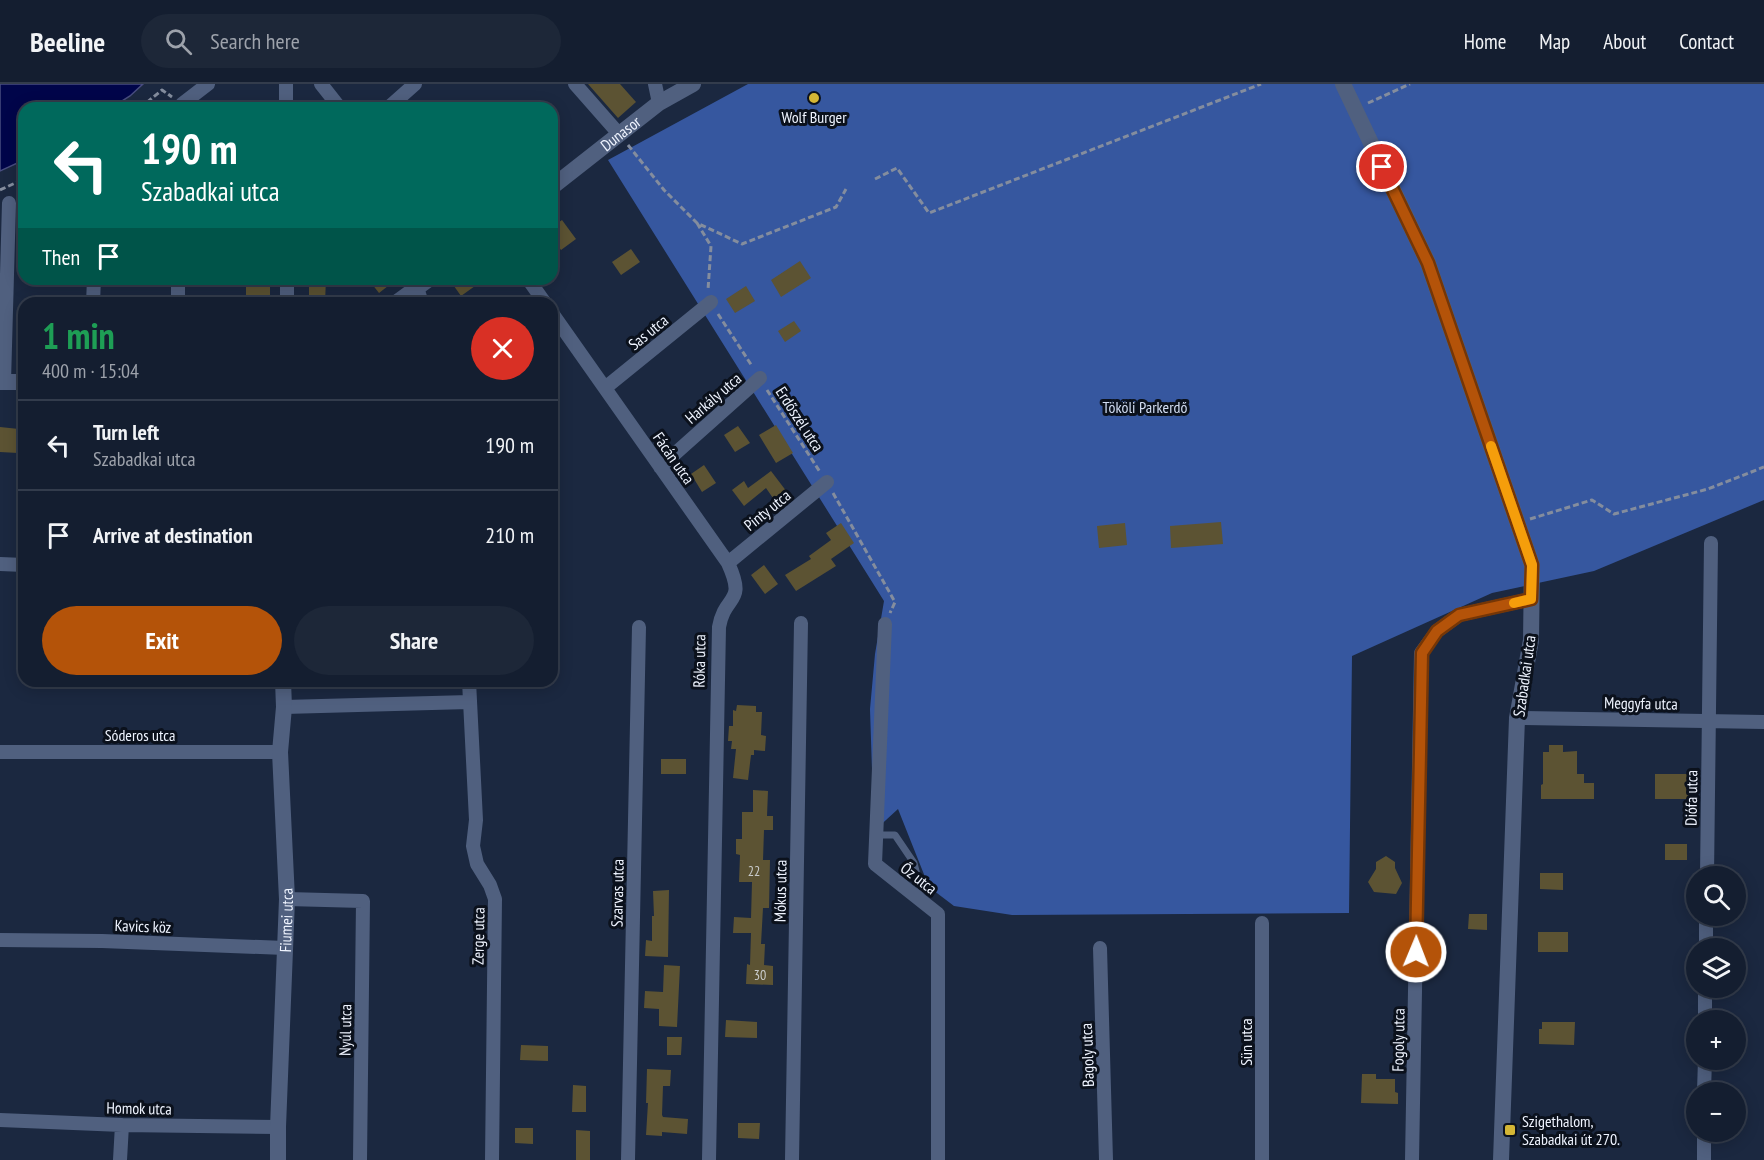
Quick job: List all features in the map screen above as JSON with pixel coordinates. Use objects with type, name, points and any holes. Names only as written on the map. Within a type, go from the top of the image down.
[{"type":"street","points":[[185,102],[208,84]]},
{"type":"street","points":[[286,84],[286,102]]},
{"type":"street","points":[[321,84],[335,102]]},
{"type":"street","points":[[405,102],[415,84]]},
{"type":"street","points":[[575,84],[619,134]]},
{"type":"street","points":[[655,84],[659,103]]},
{"type":"street","name":"Dunasor","points":[[558,182],[659,103],[693,84]]},
{"type":"street","name":"Szabadkai utca","points":[[1343,84],[1428,263],[1532,565],[1531,640],[1517,718],[1501,1160]]},
{"type":"street","points":[[9,203],[2,382],[18,382]]},
{"type":"street","points":[[405,297],[420,287]]},
{"type":"street","name":"Sas utca","points":[[606,388],[711,302]]},
{"type":"street","name":"Fácán utca","points":[[558,321],[728,563],[737,589],[735,599],[725,608],[719,627]]},
{"type":"street","name":"Harkály utca","points":[[660,467],[760,378]]},
{"type":"street","name":"Pinty utca","points":[[728,563],[827,482]]},
{"type":"street","name":"Diófa utca","points":[[1707,866],[1711,543]]},
{"type":"street","points":[[0,564],[18,565]]},
{"type":"street","name":"Fogoly utca","points":[[1412,1160],[1422,653],[1437,631],[1459,615],[1531,599]]},
{"type":"street","name":"Mókus utca","points":[[792,1160],[801,623]]},
{"type":"street","name":"Őz utca","points":[[885,624],[874,864],[938,914],[938,1160]]},
{"type":"street","name":"Szarvas utca","points":[[628,1160],[639,627]]},
{"type":"street","name":"Róka utca","points":[[708,1160],[716,627],[719,627]]},
{"type":"street","name":"Fiumei utca","points":[[278,1160],[286,899],[280,752],[283,687]]},
{"type":"street","name":"Zerge utca","points":[[469,687],[476,820],[473,846],[477,864],[490,885],[495,899],[492,1160]]},
{"type":"street","points":[[284,707],[469,702]]},
{"type":"street","name":"Meggyfa utca","points":[[1517,718],[1764,722]]},
{"type":"street","name":"Sóderos utca","points":[[0,752],[280,752]]},
{"type":"street","name":"Nyúl utca","points":[[286,899],[363,901],[360,1160]]},
{"type":"street","name":"Sün utca","points":[[1262,923],[1262,1160]]},
{"type":"street","name":"Kavics köz","points":[[0,940],[102,941],[285,948]]},
{"type":"street","name":"Bagoly utca","points":[[1100,948],[1106,1160]]},
{"type":"street","name":"Homok utca","points":[[0,1120],[122,1125],[278,1127]]},
{"type":"street","points":[[120,1160],[122,1125]]},
{"type":"street","points":[[1704,1142],[1704,1160]]},
{"type":"lane","points":[[876,835],[895,835],[914,862],[921,891],[916,896]]},
{"type":"path","points":[[875,179],[897,168],[929,213],[1261,84]]},
{"type":"path","points":[[1355,109],[1410,84]]},
{"type":"path","points":[[147,102],[162,90]]},
{"type":"path","points":[[619,134],[664,190],[698,224],[742,244],[836,207],[846,189]]},
{"type":"path","points":[[0,190],[18,182]]},
{"type":"path","name":"Erdőszél utca","points":[[698,224],[711,246],[707,296],[827,482],[895,602],[885,624]]},
{"type":"path","points":[[1517,523],[1592,500],[1614,514],[1708,489],[1764,467]]},
{"type":"green space","name":"Tököli Parkerdő","points":[[748,84],[1764,84],[1764,500],[1594,571],[1492,593],[1352,656],[1349,913],[1012,915],[954,906],[929,887],[898,809],[874,831],[870,709],[875,654],[884,601],[608,160]]},
{"type":"shaded area","points":[[0,84],[143,84],[120,102],[18,102],[18,163],[0,171]]},
{"type":"building","points":[[588,84],[620,84],[636,102],[618,118]]},
{"type":"building","points":[[562,220],[576,239],[561,250],[558,246],[558,223]]},
{"type":"building","points":[[631,249],[640,262],[621,275],[612,262]]},
{"type":"building","points":[[800,261],[811,278],[781,297],[771,280]]},
{"type":"building","points":[[309,285],[326,285],[325,297],[309,297]]},
{"type":"building","points":[[373,285],[389,285],[379,293]]},
{"type":"building","points":[[453,285],[474,285],[475,286],[461,296]]},
{"type":"building","points":[[246,286],[270,286],[270,297],[246,297]]},
{"type":"building","points":[[746,286],[755,301],[735,313],[726,299]]},
{"type":"building","points":[[794,321],[801,331],[785,342],[778,331]]},
{"type":"building","points":[[776,425],[793,453],[776,463],[759,435]]},
{"type":"building","points":[[738,426],[750,443],[735,452],[724,435]]},
{"type":"building","points":[[0,427],[18,429],[18,453],[0,452]]},
{"type":"building","points":[[704,465],[716,483],[702,492],[691,474]]},
{"type":"building","points":[[771,471],[787,492],[775,501],[766,488],[744,506],[732,490],[744,481],[748,488]]},
{"type":"building","points":[[1221,522],[1223,544],[1171,548],[1170,526]]},
{"type":"building","points":[[841,523],[854,543],[831,559],[836,566],[796,591],[785,575],[811,559],[809,556],[831,540],[826,533]]},
{"type":"building","points":[[1125,523],[1127,545],[1099,548],[1097,526]]},
{"type":"building","points":[[764,565],[778,584],[765,594],[751,575]]},
{"type":"building","points":[[737,705],[756,706],[756,712],[762,712],[761,735],[766,736],[765,751],[754,750],[754,755],[751,755],[748,780],[733,778],[736,749],[731,749],[732,741],[728,741],[729,726],[733,726],[733,710],[736,711]]},
{"type":"building","points":[[1549,745],[1563,745],[1563,752],[1577,751],[1577,774],[1584,774],[1584,783],[1594,783],[1594,799],[1541,799],[1543,752],[1549,752]]},
{"type":"building","points":[[661,759],[686,759],[686,774],[661,774]]},
{"type":"building","points":[[1655,774],[1689,774],[1689,799],[1655,799]]},
{"type":"building","points":[[753,790],[768,791],[767,816],[773,816],[773,830],[764,830],[763,860],[770,860],[769,908],[763,908],[761,944],[765,944],[764,965],[773,966],[773,985],[746,984],[747,964],[750,965],[751,933],[733,933],[734,917],[751,918],[752,882],[739,882],[740,855],[736,854],[736,839],[742,839],[742,812],[753,812]]},
{"type":"building","points":[[1665,844],[1687,844],[1687,860],[1665,860]]},
{"type":"building","points":[[1386,856],[1395,862],[1395,868],[1402,883],[1396,894],[1374,892],[1368,882],[1376,869],[1376,862]]},
{"type":"building","points":[[1540,873],[1563,873],[1563,890],[1540,889]]},
{"type":"building","points":[[669,890],[668,957],[645,956],[646,940],[652,941],[653,891]]},
{"type":"building","points":[[1469,914],[1487,914],[1487,930],[1468,929]]},
{"type":"building","points":[[1538,932],[1568,932],[1568,952],[1538,952]]},
{"type":"building","points":[[664,965],[680,966],[677,1027],[659,1026],[659,1009],[644,1008],[645,991],[663,992]]},
{"type":"building","points":[[726,1020],[757,1022],[757,1038],[725,1037]]},
{"type":"building","points":[[1542,1022],[1575,1022],[1574,1045],[1539,1044],[1539,1029],[1542,1029]]},
{"type":"building","points":[[667,1037],[682,1037],[681,1055],[667,1055]]},
{"type":"building","points":[[521,1045],[548,1046],[548,1061],[520,1060]]},
{"type":"building","points":[[647,1069],[671,1070],[670,1086],[663,1086],[662,1115],[663,1117],[688,1119],[687,1134],[662,1132],[662,1136],[646,1135]]},
{"type":"building","points":[[1362,1074],[1376,1074],[1376,1079],[1395,1079],[1398,1104],[1361,1103]]},
{"type":"building","points":[[573,1085],[586,1086],[586,1112],[572,1112]]},
{"type":"building","points":[[738,1123],[760,1123],[759,1139],[738,1138]]},
{"type":"building","points":[[515,1128],[533,1128],[533,1144],[515,1143]]},
{"type":"building","points":[[576,1130],[590,1131],[590,1160],[576,1160]]},
{"type":"slow traffic","points":[[1491,446],[1532,565],[1531,599],[1514,603]]},
{"type":"place","name":"Wolf Burger","points":[[814,98]]},
{"type":"place","name":"Szigethalom, Szabadkai út 270.","points":[[1510,1130]]},
{"type":"route","points":[[1382,167],[1428,263],[1532,565],[1531,599],[1459,615],[1437,631],[1422,653],[1416,952]]}]
